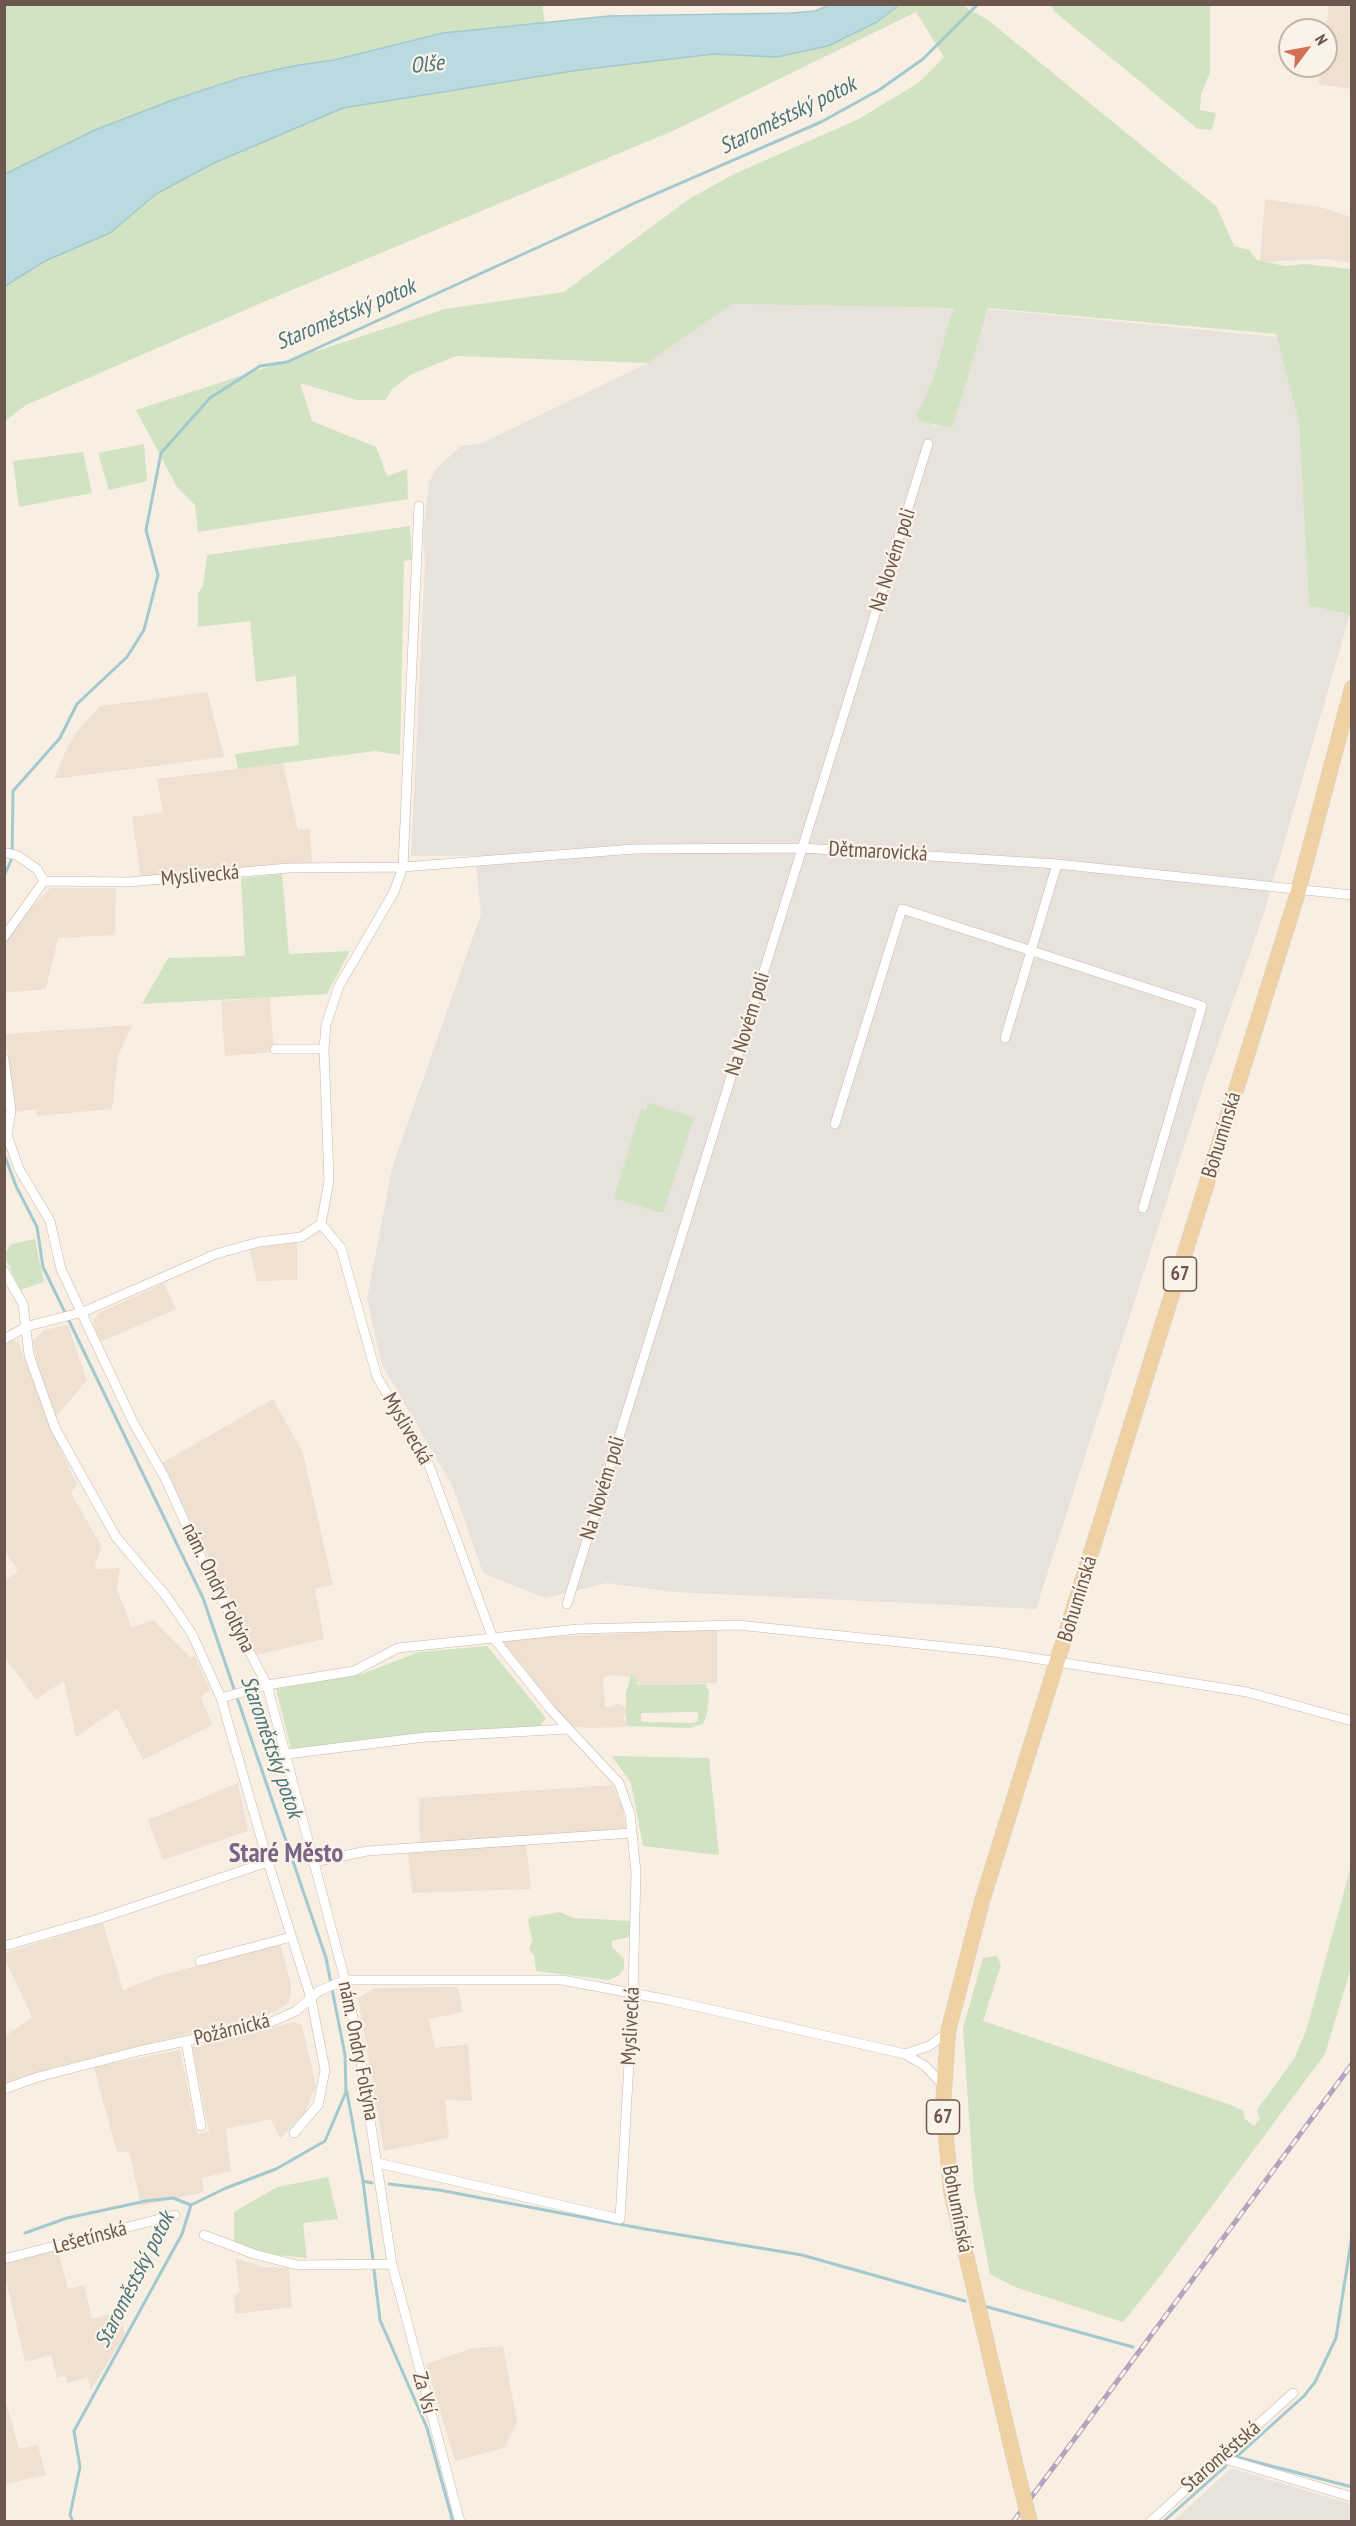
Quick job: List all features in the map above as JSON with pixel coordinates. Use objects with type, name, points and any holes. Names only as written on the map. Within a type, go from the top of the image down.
[{"type":"main road","name":"Bohumínská","points":[[1030,2522],[951,2191],[943,2126],[943,2085],[948,2032],[979,1912],[1298,891],[1352,688]]},
{"type":"street","name":"Na Novém poli","points":[[567,1604],[928,444]]},
{"type":"street","points":[[4,1339],[28,1326],[83,1312],[216,1254],[259,1242],[301,1237],[321,1224],[329,1181],[324,1048],[326,1025],[339,986],[394,892],[403,867],[419,506]]},
{"type":"street","name":"Dětmarovická","points":[[403,867],[634,849],[802,848],[1057,864],[1352,895]]},
{"type":"street","points":[[4,937],[44,881],[37,869],[18,856],[8,854]]},
{"type":"street","points":[[1005,1038],[1057,864]]},
{"type":"street","name":"Myslivecká","points":[[44,881],[128,882],[289,868],[403,867]]},
{"type":"street","points":[[835,1124],[902,909],[1202,1006],[1143,1208]]},
{"type":"street","points":[[275,1049],[324,1048]]},
{"type":"street","name":"nám. Ondry Foltýna","points":[[4,1059],[11,1111],[7,1135],[19,1169],[50,1221],[61,1269],[133,1422],[165,1478],[206,1569],[267,1685],[345,1980],[360,2047],[380,2177]]},
{"type":"street","name":"Myslivecká","points":[[321,1224],[341,1248],[377,1377],[429,1465],[492,1636],[568,1730],[619,1783],[630,1814],[636,1872],[633,1994],[620,2219],[378,2163]]},
{"type":"street","name":"nám. Ondry Foltýna","points":[[4,1271],[23,1304],[28,1326],[29,1355],[55,1428],[116,1537],[166,1596],[230,1695],[267,1862],[311,1998],[325,2070],[318,2105],[294,2133]]},
{"type":"street","points":[[230,1695],[267,1685],[354,1671],[398,1648],[492,1636],[578,1629],[738,1625],[995,1652],[1247,1692],[1352,1721]]},
{"type":"street","points":[[287,1754],[425,1737],[568,1730]]},
{"type":"street","points":[[313,1862],[367,1851],[632,1833]]},
{"type":"street","points":[[8,1945],[98,1919],[267,1862]]},
{"type":"street","points":[[200,1961],[291,1937]]},
{"type":"street","points":[[345,1980],[562,1980],[905,2054],[925,2066],[943,2085]]},
{"type":"street","name":"Požárnická","points":[[4,2089],[38,2077],[269,2023],[296,2011],[311,1998],[345,1980]]},
{"type":"street","points":[[905,2054],[929,2046],[948,2032]]},
{"type":"street","points":[[186,2041],[201,2126]]},
{"type":"street","name":"Za Vsí","points":[[380,2177],[392,2264],[422,2385],[460,2522]]},
{"type":"street","name":"Lešetínská","points":[[4,2259],[175,2215]]},
{"type":"street","points":[[204,2235],[254,2254],[297,2265],[392,2264]]},
{"type":"street","name":"Staroměstská","points":[[1150,2522],[1293,2393]]},
{"type":"street","points":[[1222,2458],[1352,2497]]},
{"type":"shaded area","points":[[1329,5],[1351,5],[1351,89],[1318,84],[1319,78],[1338,78],[1338,18],[1327,18]]},
{"type":"shaded area","points":[[1265,199],[1324,208],[1351,217],[1351,263],[1326,259],[1260,262]]},
{"type":"shaded area","points":[[732,304],[957,308],[949,321],[933,380],[917,413],[933,426],[943,427],[953,426],[971,367],[968,364],[972,363],[988,309],[1277,337],[1299,423],[1309,604],[1350,614],[1263,916],[1205,1081],[1036,1609],[673,1592],[607,1583],[545,1598],[483,1573],[453,1487],[382,1365],[367,1299],[392,1168],[481,914],[475,856],[411,856],[425,564],[423,532],[429,482],[437,468],[461,446],[482,443],[648,363]]},
{"type":"shaded area","points":[[207,692],[224,757],[54,779],[67,748],[78,730],[100,706]]},
{"type":"shaded area","points":[[283,763],[298,830],[310,829],[312,863],[141,878],[132,817],[163,812],[157,779]]},
{"type":"shaded area","points":[[50,888],[116,888],[115,935],[58,938],[46,989],[5,993],[4,948],[24,915]]},
{"type":"shaded area","points":[[270,997],[274,1052],[225,1056],[221,1001]]},
{"type":"shaded area","points":[[132,1025],[118,1056],[112,1109],[37,1116],[36,1109],[15,1112],[5,1034]]},
{"type":"shaded area","points":[[297,1242],[297,1280],[257,1281],[249,1249]]},
{"type":"shaded area","points":[[164,1283],[176,1309],[100,1342],[94,1326],[94,1319],[99,1313]]},
{"type":"shaded area","points":[[68,1325],[87,1380],[56,1417],[37,1363],[33,1341],[44,1330]]},
{"type":"shaded area","points":[[13,1340],[18,1342],[54,1435],[77,1484],[71,1493],[102,1547],[95,1564],[97,1569],[120,1568],[117,1589],[132,1628],[153,1620],[191,1658],[195,1656],[210,1690],[201,1697],[212,1725],[143,1760],[117,1709],[76,1737],[64,1681],[36,1699],[5,1658],[5,1580],[18,1571],[4,1549],[4,1343]]},
{"type":"shaded area","points":[[273,1399],[303,1453],[333,1585],[315,1589],[324,1639],[257,1655],[162,1463]]},
{"type":"shaded area","points":[[717,1629],[717,1683],[642,1685],[637,1682],[636,1678],[612,1675],[603,1678],[605,1707],[612,1707],[618,1703],[628,1709],[624,1717],[626,1727],[571,1726],[502,1647],[502,1639]]},
{"type":"shaded area","points":[[238,1783],[248,1831],[163,1860],[148,1820]]},
{"type":"shaded area","points":[[613,1785],[623,1809],[626,1830],[420,1844],[419,1798]]},
{"type":"shaded area","points":[[526,1843],[531,1889],[412,1893],[408,1853]]},
{"type":"shaded area","points":[[103,1923],[123,1990],[155,1977],[280,1944],[291,1984],[288,2003],[275,2012],[52,2068],[5,2083],[5,2036],[32,2017],[5,1959],[5,1953]]},
{"type":"shaded area","points":[[458,1987],[463,2012],[429,2019],[435,2048],[468,2044],[472,2101],[445,2100],[449,2138],[384,2151],[358,1998],[375,1988]]},
{"type":"shaded area","points":[[294,2022],[302,2025],[316,2085],[304,2115],[280,2139],[271,2119],[226,2129],[231,2171],[202,2178],[204,2192],[141,2206],[129,2151],[117,2153],[94,2067],[180,2050],[197,2134],[209,2132],[192,2047]]},
{"type":"shaded area","points":[[58,2249],[68,2289],[84,2285],[92,2319],[119,2312],[125,2334],[91,2390],[88,2377],[68,2383],[65,2375],[57,2378],[51,2355],[25,2362],[4,2263]]},
{"type":"shaded area","points":[[235,2258],[263,2267],[289,2268],[292,2307],[235,2314],[234,2297],[240,2291]]},
{"type":"shaded area","points":[[503,2346],[517,2422],[504,2448],[455,2461],[426,2364],[473,2348]]},
{"type":"shaded area","points":[[4,2395],[19,2449],[38,2445],[46,2475],[5,2484]]},
{"type":"shaded area","points":[[1231,2468],[1351,2504],[1351,2521],[1174,2521]]},
{"type":"green space","points":[[5,5],[542,5],[545,22],[443,33],[334,60],[293,66],[240,78],[170,101],[95,130],[5,174]]},
{"type":"green space","points":[[899,5],[962,5],[988,20],[1217,207],[1234,246],[1249,250],[1257,260],[1285,266],[1306,264],[1351,269],[1351,615],[1309,605],[1299,423],[1276,334],[988,308],[972,363],[969,364],[971,367],[953,426],[943,427],[918,420],[917,413],[933,380],[949,321],[956,308],[732,304],[648,363],[456,356],[410,375],[391,390],[386,400],[357,400],[300,383],[312,421],[376,447],[387,476],[407,469],[408,499],[198,532],[195,505],[177,487],[136,410],[445,309],[564,292],[689,199],[734,174],[859,119],[918,83],[944,57],[916,12],[675,130],[273,298],[26,405],[5,421],[5,286],[45,261],[110,233],[156,194],[214,163],[343,108],[579,70],[714,54],[776,57],[877,22]]},
{"type":"green space","points":[[1051,5],[1210,5],[1210,72],[1201,95],[1200,110],[1216,113],[1212,130],[1198,129],[1055,12]]},
{"type":"green space","points":[[144,444],[147,481],[109,490],[98,453]]},
{"type":"green space","points":[[83,452],[92,493],[19,507],[13,461]]},
{"type":"green space","points":[[410,526],[412,560],[404,561],[400,755],[375,751],[238,769],[235,754],[299,745],[296,676],[256,682],[250,621],[198,627],[198,594],[203,586],[207,555]]},
{"type":"green space","points":[[282,874],[289,954],[350,951],[327,994],[142,1004],[168,958],[245,956],[241,878]]},
{"type":"green space","points":[[648,1103],[694,1117],[663,1213],[614,1198],[641,1109],[646,1110]]},
{"type":"green space","points":[[35,1239],[44,1282],[20,1290],[4,1255],[11,1244]]},
{"type":"green space","points":[[487,1646],[546,1718],[539,1727],[394,1736],[291,1749],[276,1689],[362,1674],[419,1652]]},
{"type":"green space","points":[[631,1677],[636,1677],[637,1684],[642,1685],[705,1684],[709,1691],[707,1714],[703,1724],[690,1728],[626,1726],[626,1692]],"holes":[[[641,1713],[698,1713],[695,1723],[641,1721]]]},
{"type":"green space","points":[[612,1756],[709,1758],[719,1855],[643,1846],[631,1783]]},
{"type":"green space","points":[[1351,1866],[1351,1968],[1325,2054],[1157,2280],[1123,2322],[1015,2287],[990,2274],[974,2190],[963,2028],[983,1958],[997,1956],[1001,1965],[983,2021],[1231,2105],[1243,2111],[1245,2119],[1254,2126],[1260,2118],[1257,2110],[1294,2059],[1306,2031]]},
{"type":"green space","points":[[560,1912],[574,1918],[631,1921],[629,1937],[612,1941],[612,1947],[624,1959],[624,1969],[618,1976],[608,1980],[536,1971],[534,1955],[529,1950],[532,1940],[528,1920],[531,1917]]},
{"type":"green space","points":[[328,2177],[338,2219],[303,2223],[307,2258],[258,2253],[234,2243],[234,2212],[277,2187]]},
{"type":"water","name":"Olše","points":[[832,4],[899,5],[877,22],[828,46],[776,57],[714,54],[579,70],[343,108],[214,163],[156,194],[110,233],[45,261],[5,286],[5,174],[95,130],[170,101],[240,78],[293,66],[334,60],[443,33],[609,16],[790,13],[815,11]]},
{"type":"waterway","name":"Staroměstský potok","points":[[4,876],[12,858],[13,791],[60,738],[77,704],[127,657],[144,630],[158,575],[146,530],[161,453],[210,398],[260,366],[287,362],[637,202],[821,122],[879,90],[923,59],[978,4]]},
{"type":"waterway","name":"Staroměstský potok","points":[[4,1154],[16,1186],[37,1227],[43,1267],[203,1598],[326,1958],[345,2055],[346,2092],[325,2141],[276,2169],[226,2188],[191,2205],[182,2234],[74,2431],[80,2467],[70,2515],[73,2522]]},
{"type":"waterway","points":[[347,2092],[363,2181],[372,2183]]},
{"type":"waterway","points":[[363,2181],[373,2260]]},
{"type":"waterway","points":[[389,2184],[439,2190],[645,2229],[802,2255],[965,2301]]},
{"type":"waterway","points":[[25,2233],[67,2218],[146,2201],[173,2198],[191,2205]]},
{"type":"waterway","points":[[1234,2459],[1304,2396],[1315,2382],[1336,2338],[1352,2235]]},
{"type":"waterway","points":[[374,2270],[380,2320],[427,2428],[453,2522]]},
{"type":"waterway","points":[[984,2306],[1133,2347]]},
{"type":"waterway","points":[[1237,2457],[1352,2487]]},
{"type":"waterway","points":[[1163,2522],[1226,2466]]},
{"type":"railway","points":[[1013,2522],[1352,2064]]},
{"type":"district","name":"Staré Město","points":[[286,1854]]}]
